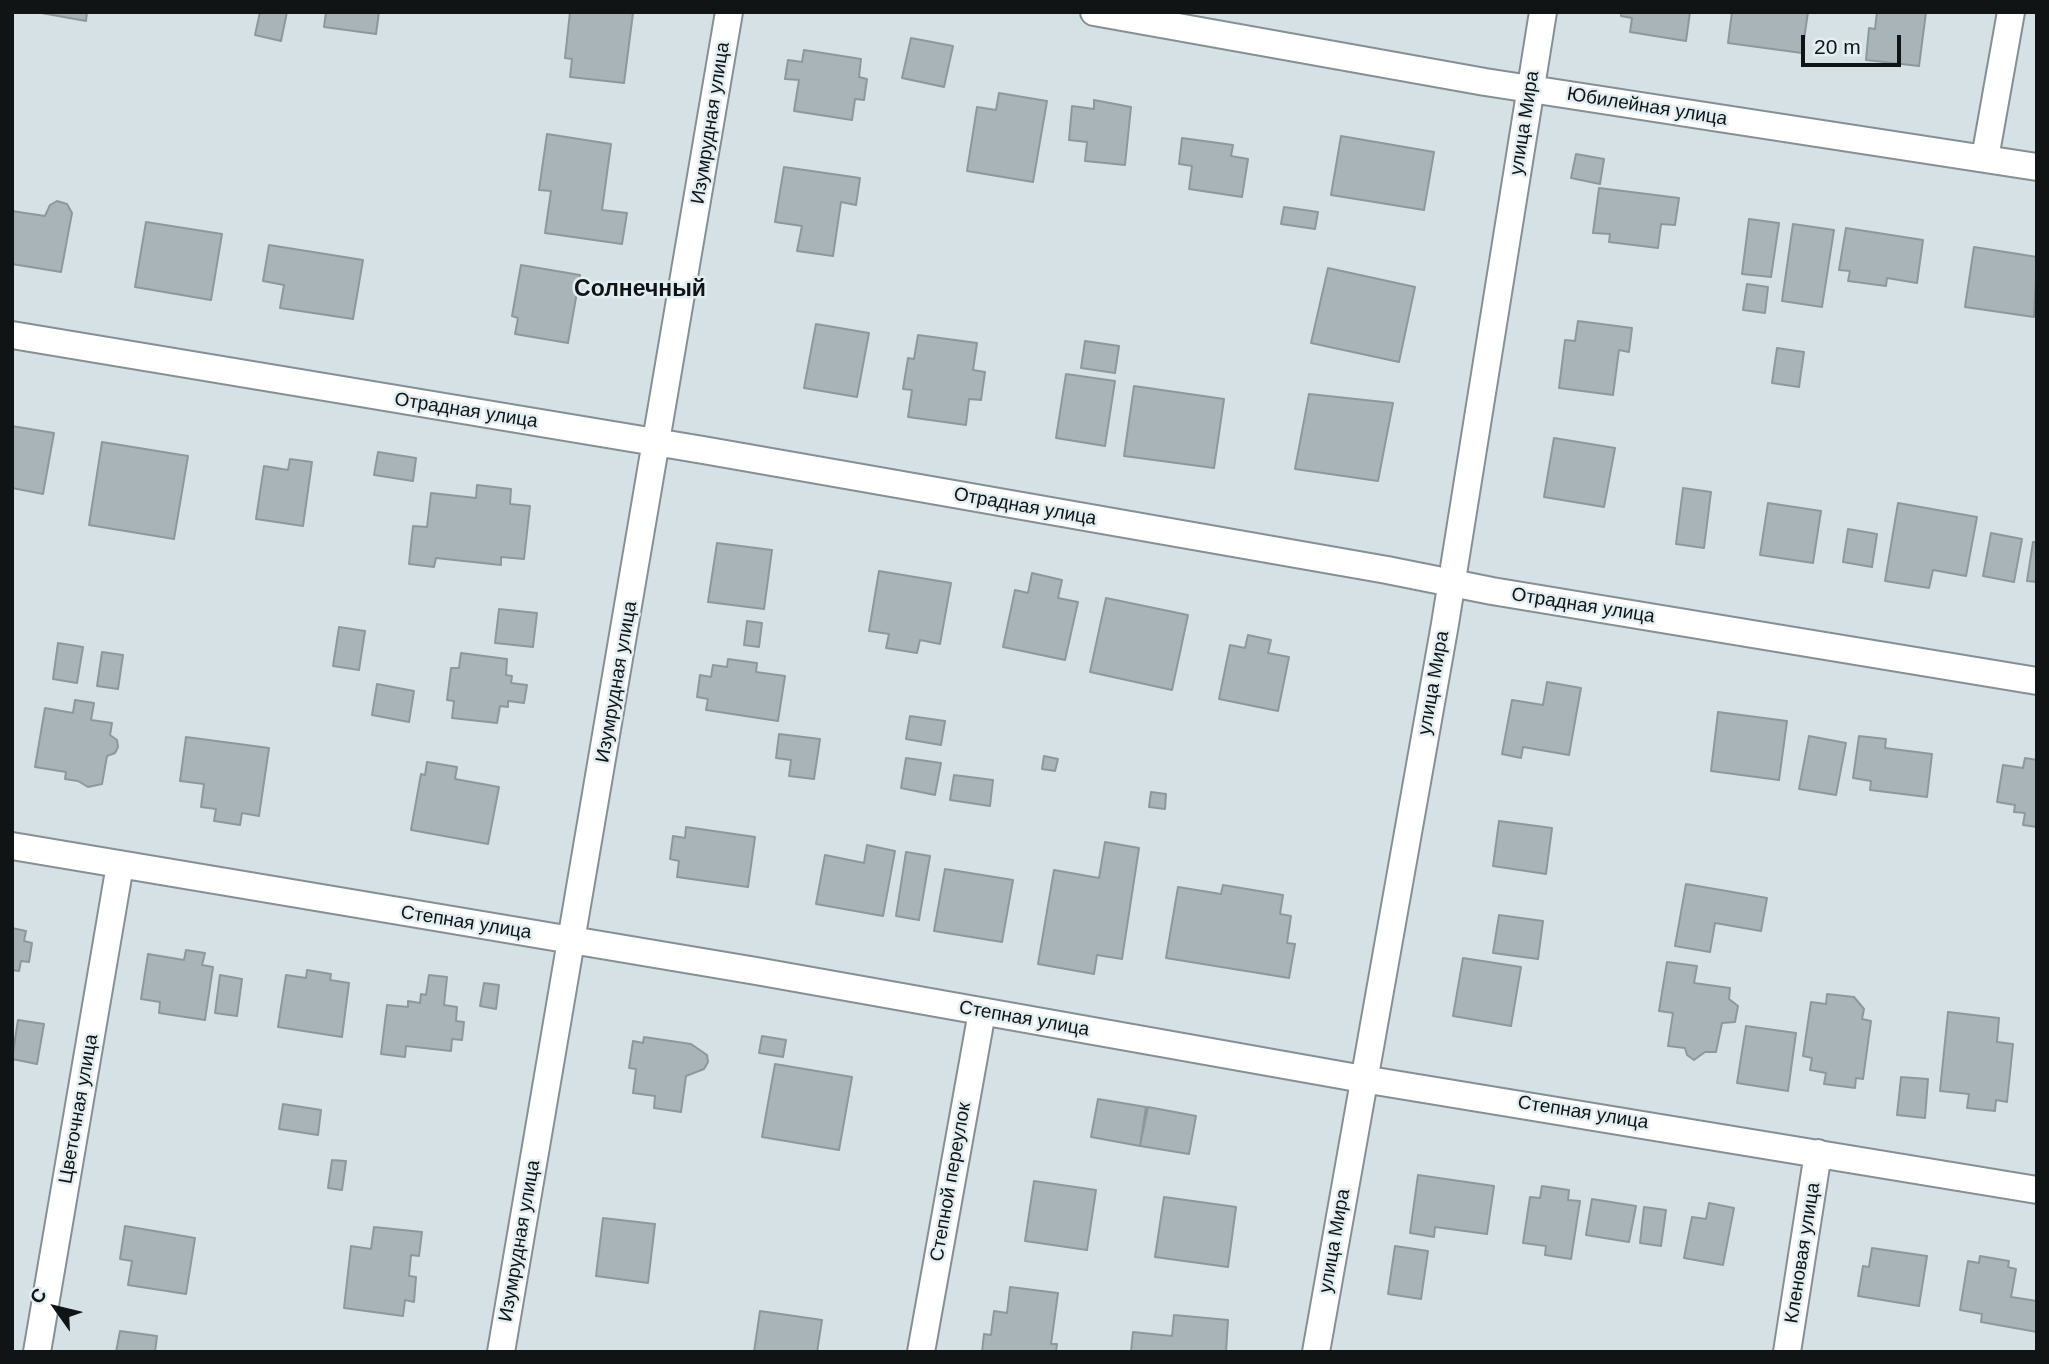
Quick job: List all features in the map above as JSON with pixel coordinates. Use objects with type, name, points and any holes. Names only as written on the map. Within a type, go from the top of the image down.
[{"type":"street","name":"Изумрудная улица","points":[[501,1352],[658,443],[729,12]]},
{"type":"street","name":"Юбилейная улица","points":[[1094,12],[1138,16],[1531,89],[2037,167]]},
{"type":"street","name":"улица Мира","points":[[1316,1352],[1451,583],[1543,12]]},
{"type":"street","points":[[1985,158],[2011,12]]},
{"type":"street","name":"Отрадная улица","points":[[12,335],[658,443],[1451,583],[2037,681]]},
{"type":"street","name":"Степная улица","points":[[12,846],[572,940],[1363,1079],[2037,1190]]},
{"type":"street","name":"Цветочная улица","points":[[37,1352],[120,865]]},
{"type":"street","name":"Степной переулок","points":[[921,1352],[982,1012]]},
{"type":"street","name":"Кленовая улица","points":[[1787,1352],[1818,1153]]},
{"type":"building","points":[[36,12],[87,12],[86,21]]},
{"type":"building","points":[[260,12],[287,12],[281,41],[255,35]]},
{"type":"building","points":[[326,12],[379,12],[376,34],[324,27]]},
{"type":"building","points":[[570,12],[633,13],[624,83],[570,77],[572,59],[565,58]]},
{"type":"building","points":[[1621,12],[1690,12],[1686,41],[1630,32],[1632,18],[1621,16]]},
{"type":"building","points":[[1732,12],[1808,12],[1802,53],[1728,43]]},
{"type":"building","points":[[1877,12],[1926,12],[1919,66],[1866,60],[1869,28],[1875,29]]},
{"type":"building","points":[[911,38],[953,46],[944,87],[902,78]]},
{"type":"building","points":[[804,50],[861,59],[859,77],[867,79],[864,100],[855,99],[852,120],[794,111],[799,80],[785,79],[788,60],[802,62]]},
{"type":"building","points":[[999,93],[1047,101],[1033,182],[967,171],[977,107],[996,110]]},
{"type":"building","points":[[1094,100],[1131,107],[1125,165],[1085,161],[1087,142],[1069,140],[1072,106],[1094,109]]},
{"type":"building","points":[[547,134],[611,144],[602,210],[627,213],[622,244],[545,233],[551,191],[539,190]]},
{"type":"building","points":[[1341,136],[1434,152],[1424,210],[1331,195]]},
{"type":"building","points":[[1182,138],[1233,145],[1231,156],[1248,159],[1242,197],[1189,189],[1192,166],[1179,164]]},
{"type":"building","points":[[1576,154],[1604,159],[1600,184],[1571,178]]},
{"type":"building","points":[[784,167],[860,178],[856,205],[841,202],[833,256],[797,251],[802,226],[775,222]]},
{"type":"building","points":[[1599,188],[1679,198],[1675,225],[1661,224],[1658,248],[1609,242],[1610,234],[1593,233]]},
{"type":"building","points":[[57,201],[67,204],[72,213],[61,272],[12,264],[12,211],[45,216],[50,205]]},
{"type":"building","points":[[1284,207],[1318,212],[1315,229],[1281,224]]},
{"type":"building","points":[[1749,219],[1779,223],[1771,277],[1742,274]]},
{"type":"building","points":[[146,222],[222,234],[211,300],[135,287]]},
{"type":"building","points":[[1793,224],[1834,230],[1822,307],[1782,301]]},
{"type":"building","points":[[1846,228],[1923,240],[1917,283],[1887,278],[1886,286],[1848,281],[1850,271],[1839,270]]},
{"type":"building","points":[[269,245],[363,260],[353,319],[280,308],[284,285],[263,281]]},
{"type":"building","points":[[1974,247],[2037,257],[2034,317],[1965,307]]},
{"type":"building","points":[[521,265],[580,275],[568,343],[515,334],[518,318],[512,316]]},
{"type":"building","points":[[1328,268],[1415,287],[1399,362],[1311,343]]},
{"type":"building","points":[[1747,284],[1768,287],[1765,313],[1743,310]]},
{"type":"building","points":[[1578,321],[1632,328],[1629,352],[1619,350],[1613,395],[1559,388],[1565,340],[1575,341]]},
{"type":"building","points":[[816,324],[869,333],[857,397],[804,388]]},
{"type":"building","points":[[918,335],[977,343],[973,370],[985,372],[981,400],[969,399],[966,425],[908,417],[912,390],[903,389],[908,358],[914,359]]},
{"type":"building","points":[[1085,341],[1119,346],[1115,373],[1081,368]]},
{"type":"building","points":[[1777,348],[1804,352],[1799,387],[1772,383]]},
{"type":"building","points":[[1066,374],[1115,381],[1105,446],[1056,438]]},
{"type":"building","points":[[1134,386],[1224,399],[1214,468],[1124,456]]},
{"type":"building","points":[[1309,394],[1393,403],[1378,481],[1295,469]]},
{"type":"building","points":[[12,426],[54,433],[43,494],[12,488]]},
{"type":"building","points":[[1554,438],[1615,448],[1604,507],[1544,497]]},
{"type":"building","points":[[102,442],[188,456],[174,539],[89,525]]},
{"type":"building","points":[[378,452],[416,458],[413,481],[374,475]]},
{"type":"building","points":[[290,459],[312,462],[303,526],[256,519],[264,466],[288,470]]},
{"type":"building","points":[[477,485],[511,489],[510,504],[530,506],[524,559],[501,557],[501,565],[436,558],[434,567],[409,564],[413,526],[427,527],[431,493],[476,498]]},
{"type":"building","points":[[1683,488],[1711,492],[1704,548],[1676,544]]},
{"type":"building","points":[[1768,503],[1821,511],[1813,563],[1760,555]]},
{"type":"building","points":[[1898,503],[1977,517],[1966,576],[1933,570],[1929,588],[1885,581]]},
{"type":"building","points":[[1848,529],[1877,534],[1872,567],[1843,562]]},
{"type":"building","points":[[1991,533],[2022,539],[2014,582],[1983,576]]},
{"type":"building","points":[[2033,542],[2037,542],[2037,582],[2027,581]]},
{"type":"building","points":[[717,543],[772,550],[764,609],[708,602]]},
{"type":"building","points":[[879,571],[951,583],[940,644],[920,640],[917,653],[886,648],[889,634],[869,631]]},
{"type":"building","points":[[1032,573],[1062,580],[1058,598],[1078,602],[1065,660],[1003,647],[1015,590],[1028,593]]},
{"type":"building","points":[[1106,598],[1188,615],[1172,690],[1090,672]]},
{"type":"building","points":[[499,609],[537,613],[533,647],[495,643]]},
{"type":"building","points":[[747,621],[762,623],[759,647],[744,645]]},
{"type":"building","points":[[339,627],[365,631],[359,670],[333,666]]},
{"type":"building","points":[[1248,635],[1271,640],[1268,653],[1289,657],[1278,711],[1219,699],[1230,645],[1245,648]]},
{"type":"building","points":[[58,643],[83,647],[77,683],[53,679]]},
{"type":"building","points":[[102,652],[123,655],[118,689],[97,686]]},
{"type":"building","points":[[461,653],[507,659],[506,675],[512,676],[511,683],[527,685],[524,703],[508,701],[508,707],[500,706],[497,723],[452,718],[454,701],[447,700],[451,668],[459,668]]},
{"type":"building","points":[[728,659],[757,663],[756,672],[785,676],[778,721],[706,710],[708,699],[697,697],[700,675],[711,677],[713,665],[727,667]]},
{"type":"building","points":[[1547,682],[1581,688],[1569,755],[1523,747],[1521,758],[1502,754],[1512,700],[1543,705]]},
{"type":"building","points":[[377,684],[414,691],[409,722],[372,715]]},
{"type":"building","points":[[75,700],[94,703],[91,720],[112,723],[110,735],[117,740],[118,747],[115,753],[107,756],[102,784],[88,787],[78,781],[65,779],[66,772],[35,767],[45,708],[73,713]]},
{"type":"building","points":[[1718,712],[1787,721],[1779,780],[1711,771]]},
{"type":"building","points":[[910,716],[945,721],[941,745],[906,739]]},
{"type":"building","points":[[779,734],[820,739],[814,779],[789,776],[791,760],[776,758]]},
{"type":"building","points":[[1809,736],[1846,743],[1836,795],[1799,789]]},
{"type":"building","points":[[1859,736],[1886,739],[1885,748],[1932,754],[1927,797],[1870,790],[1871,781],[1853,778]]},
{"type":"building","points":[[186,737],[269,748],[259,816],[242,813],[240,825],[214,821],[216,809],[201,807],[204,784],[180,781]]},
{"type":"building","points":[[1044,756],[1058,759],[1055,771],[1042,769]]},
{"type":"building","points":[[906,758],[941,763],[935,795],[901,788]]},
{"type":"building","points":[[2025,758],[2037,760],[2037,827],[2023,825],[2025,813],[2014,812],[2015,805],[1997,802],[2003,765],[2023,768]]},
{"type":"building","points":[[427,762],[457,767],[455,779],[499,787],[488,844],[411,830],[421,774],[425,775]]},
{"type":"building","points":[[954,775],[993,780],[990,806],[950,800]]},
{"type":"building","points":[[1151,792],[1166,794],[1165,809],[1149,807]]},
{"type":"building","points":[[1499,821],[1552,828],[1546,874],[1493,866]]},
{"type":"building","points":[[686,827],[755,837],[748,887],[677,877],[679,861],[670,859],[673,836],[685,838]]},
{"type":"building","points":[[1105,842],[1139,848],[1122,959],[1097,955],[1094,974],[1038,964],[1054,870],[1099,878]]},
{"type":"building","points":[[867,845],[895,851],[883,916],[816,904],[825,855],[864,863]]},
{"type":"building","points":[[906,852],[930,856],[919,920],[896,916]]},
{"type":"building","points":[[945,869],[1013,880],[1002,942],[934,931]]},
{"type":"building","points":[[1686,884],[1767,898],[1761,931],[1715,923],[1710,952],[1675,946]]},
{"type":"building","points":[[1223,885],[1283,895],[1280,914],[1291,916],[1287,943],[1295,944],[1289,978],[1166,958],[1178,887],[1221,894]]},
{"type":"building","points":[[1499,915],[1543,921],[1538,959],[1493,953]]},
{"type":"building","points":[[12,928],[26,931],[24,941],[32,943],[29,962],[21,961],[19,971],[12,970]]},
{"type":"building","points":[[186,950],[205,953],[202,965],[213,967],[205,1020],[159,1013],[160,1002],[141,999],[148,954],[184,960]]},
{"type":"building","points":[[1463,958],[1521,967],[1511,1026],[1453,1016]]},
{"type":"building","points":[[1667,962],[1697,966],[1694,983],[1730,988],[1729,999],[1738,1006],[1735,1022],[1722,1023],[1716,1052],[1705,1052],[1694,1060],[1687,1055],[1685,1048],[1668,1046],[1673,1013],[1659,1011]]},
{"type":"building","points":[[307,970],[331,974],[330,980],[349,983],[342,1037],[278,1027],[286,975],[306,978]]},
{"type":"building","points":[[220,975],[242,979],[237,1016],[215,1013]]},
{"type":"building","points":[[429,975],[447,977],[444,1005],[457,1007],[456,1021],[464,1022],[462,1040],[452,1039],[451,1051],[406,1046],[405,1057],[381,1054],[387,1005],[408,1007],[408,1001],[420,1003],[421,994],[426,995]]},
{"type":"building","points":[[484,983],[499,985],[496,1009],[480,1006]]},
{"type":"building","points":[[1827,994],[1854,997],[1864,1009],[1862,1019],[1871,1021],[1863,1079],[1856,1078],[1855,1088],[1824,1084],[1826,1073],[1810,1070],[1812,1058],[1803,1056],[1811,1002],[1826,1004]]},
{"type":"building","points":[[1948,1012],[1999,1018],[1997,1042],[2013,1044],[2007,1102],[1996,1100],[1995,1111],[1967,1108],[1969,1094],[1940,1091]]},
{"type":"building","points":[[18,1020],[44,1024],[37,1064],[12,1059]]},
{"type":"building","points":[[1746,1026],[1796,1033],[1788,1091],[1737,1083]]},
{"type":"building","points":[[762,1036],[786,1040],[783,1057],[759,1053]]},
{"type":"building","points":[[644,1037],[691,1044],[707,1055],[708,1062],[704,1069],[686,1076],[681,1112],[654,1108],[655,1096],[633,1093],[636,1069],[629,1068],[633,1041],[643,1043]]},
{"type":"building","points":[[775,1064],[852,1077],[839,1150],[762,1137]]},
{"type":"building","points":[[1901,1077],[1928,1079],[1925,1118],[1897,1115]]},
{"type":"building","points":[[1098,1099],[1146,1107],[1140,1146],[1091,1137]]},
{"type":"building","points":[[283,1104],[321,1110],[318,1135],[279,1129]]},
{"type":"building","points":[[1148,1107],[1196,1116],[1189,1154],[1140,1146]]},
{"type":"building","points":[[332,1160],[346,1161],[342,1190],[328,1188]]},
{"type":"building","points":[[1418,1175],[1494,1186],[1487,1234],[1435,1227],[1434,1237],[1410,1233]]},
{"type":"building","points":[[1034,1181],[1096,1190],[1087,1250],[1025,1241]]},
{"type":"building","points":[[1542,1186],[1569,1190],[1568,1200],[1580,1201],[1571,1259],[1545,1255],[1546,1246],[1523,1243],[1530,1197],[1540,1198]]},
{"type":"building","points":[[1164,1197],[1236,1207],[1228,1267],[1155,1257]]},
{"type":"building","points":[[1592,1199],[1636,1206],[1629,1242],[1586,1235]]},
{"type":"building","points":[[1709,1203],[1734,1208],[1723,1265],[1684,1258],[1692,1217],[1706,1219]]},
{"type":"building","points":[[1644,1207],[1666,1210],[1661,1246],[1640,1243]]},
{"type":"building","points":[[603,1218],[655,1224],[648,1283],[596,1276]]},
{"type":"building","points":[[125,1226],[195,1238],[186,1294],[128,1285],[132,1261],[120,1259]]},
{"type":"building","points":[[374,1227],[422,1232],[419,1256],[411,1255],[409,1276],[416,1277],[414,1302],[405,1300],[403,1316],[344,1308],[351,1246],[371,1249]]},
{"type":"building","points":[[1395,1246],[1428,1251],[1421,1299],[1388,1294]]},
{"type":"building","points":[[1872,1248],[1927,1256],[1919,1306],[1858,1296],[1863,1266],[1869,1267]]},
{"type":"building","points":[[1980,1256],[2009,1261],[2008,1267],[2016,1269],[2011,1297],[2037,1301],[2037,1332],[1981,1322],[1982,1314],[1960,1310],[1968,1261],[1979,1263]]},
{"type":"building","points":[[1010,1287],[1058,1293],[1051,1344],[1057,1344],[1056,1352],[982,1352],[984,1334],[991,1335],[994,1311],[1007,1313]]},
{"type":"building","points":[[760,1311],[822,1320],[817,1352],[754,1352]]},
{"type":"building","points":[[1174,1315],[1228,1320],[1226,1352],[1131,1352],[1133,1332],[1172,1336]]},
{"type":"building","points":[[120,1331],[157,1336],[155,1352],[116,1352]]},
{"type":"district","name":"Солнечный","points":[[640,290]]}]
